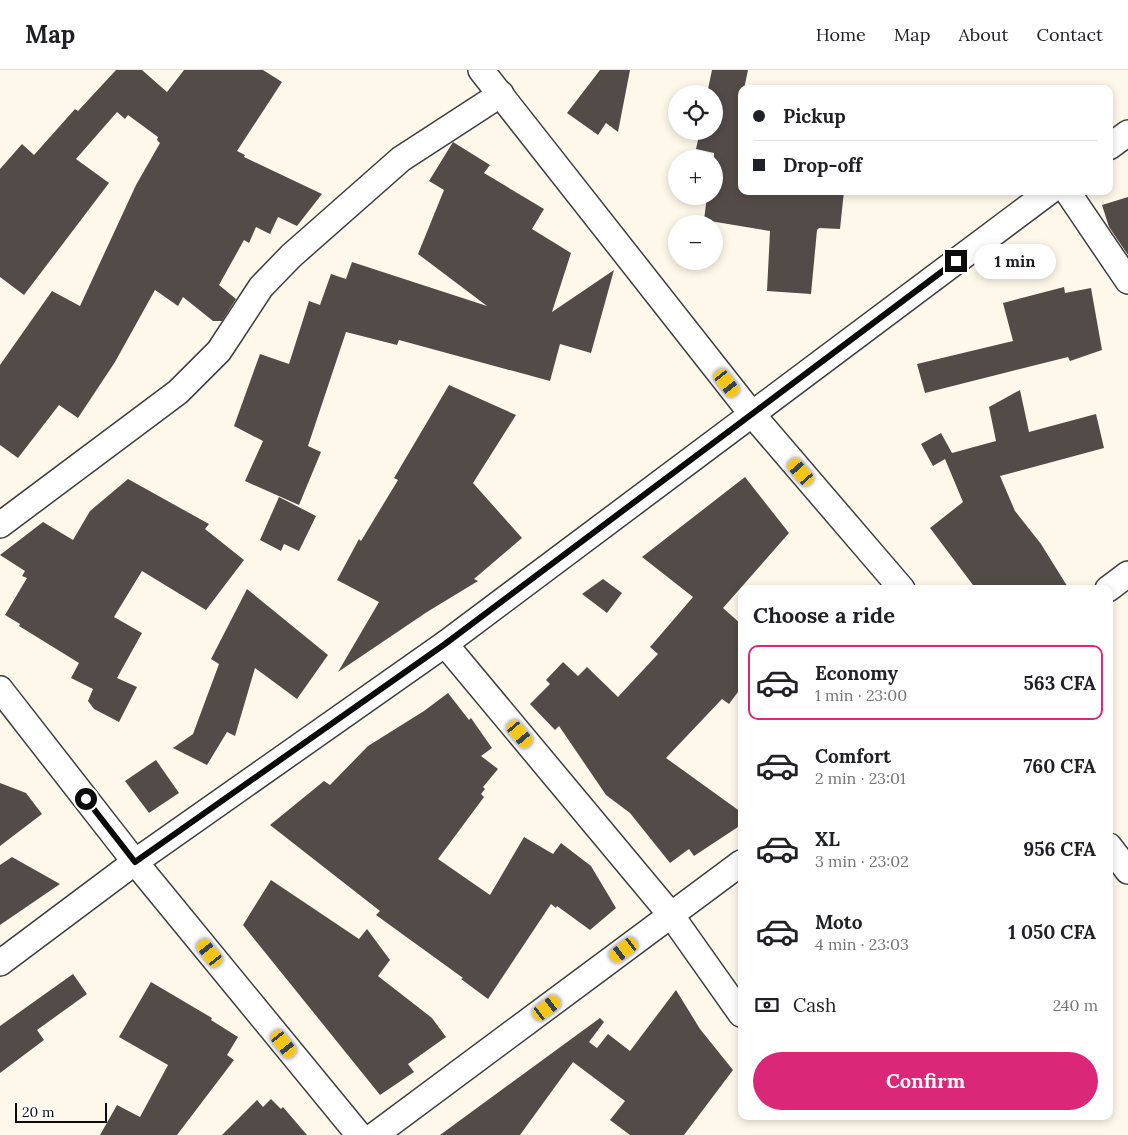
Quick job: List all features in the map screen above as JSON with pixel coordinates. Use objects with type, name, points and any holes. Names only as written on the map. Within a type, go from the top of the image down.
[{"type":"street","points":[[481,70],[751,413],[899,585]]},
{"type":"street","points":[[0,525],[178,392],[219,351],[261,287],[291,256],[402,159],[501,94]]},
{"type":"street","points":[[1113,144],[1128,132]]},
{"type":"street","points":[[0,963],[135,862],[445,644],[1045,195]]},
{"type":"street","points":[[1070,195],[1128,281]]},
{"type":"street","points":[[1113,585],[1128,574]]},
{"type":"street","points":[[445,644],[671,915],[738,1010]]},
{"type":"street","points":[[0,690],[135,862],[359,1135]]},
{"type":"street","points":[[1113,851],[1128,871]]},
{"type":"street","points":[[375,1135],[738,865]]},
{"type":"building","points":[[116,70],[142,70],[167,92],[184,70],[263,70],[282,82],[237,151],[245,155],[244,157],[322,194],[297,226],[278,217],[270,234],[256,227],[249,243],[244,240],[219,285],[236,299],[222,321],[213,321],[183,297],[178,306],[155,290],[115,362],[78,418],[59,405],[18,458],[0,445],[0,365],[52,291],[80,306],[136,185],[160,143],[157,140],[158,137],[128,115],[125,119],[117,112],[76,159],[109,183],[24,295],[0,277],[0,169],[22,144],[34,155],[75,109],[78,111]]},
{"type":"building","points":[[600,70],[630,70],[618,132],[606,123],[598,135],[567,113]]},
{"type":"building","points":[[712,70],[748,70],[745,85],[738,85],[738,195],[844,195],[840,229],[819,228],[817,230],[811,294],[767,291],[770,231],[723,223],[723,215],[705,215],[706,205],[723,205],[723,150],[696,149],[698,140],[723,140],[723,85],[709,85]]},
{"type":"building","points":[[453,142],[490,165],[484,173],[544,209],[532,229],[571,253],[552,312],[614,270],[591,353],[560,344],[550,381],[399,340],[397,345],[346,332],[308,446],[321,452],[299,505],[245,481],[263,441],[234,426],[260,354],[289,364],[309,301],[320,305],[331,274],[346,279],[352,262],[487,306],[418,254],[444,190],[429,181]]},
{"type":"building","points":[[1128,197],[1128,255],[1109,227],[1102,205]]},
{"type":"building","points":[[1064,287],[1065,293],[1091,288],[1102,350],[1070,361],[1068,357],[925,393],[917,364],[1013,341],[1003,303]]},
{"type":"building","points":[[449,385],[516,415],[473,483],[522,538],[474,579],[478,581],[427,612],[338,672],[379,602],[337,580],[359,539],[361,541],[398,480],[394,478]]},
{"type":"building","points":[[1020,390],[1029,432],[1096,414],[1104,448],[1000,476],[1015,511],[1041,544],[1067,585],[973,585],[930,528],[963,502],[945,459],[933,466],[921,444],[941,433],[952,453],[996,441],[989,407]]},
{"type":"building","points":[[745,477],[789,533],[743,585],[738,585],[738,591],[723,608],[738,621],[738,692],[729,704],[722,699],[666,758],[738,810],[738,827],[694,856],[689,849],[670,863],[630,813],[606,795],[559,726],[555,730],[530,704],[550,684],[546,680],[563,662],[578,676],[587,667],[618,697],[658,654],[650,647],[693,597],[642,557]]},
{"type":"building","points":[[128,479],[209,524],[205,529],[244,560],[206,610],[142,571],[114,617],[142,633],[117,678],[137,687],[119,722],[94,709],[88,701],[93,689],[71,678],[79,663],[19,626],[20,624],[5,615],[27,578],[22,576],[25,571],[0,555],[43,522],[73,540],[90,511]]},
{"type":"building","points":[[279,497],[316,516],[299,551],[284,544],[281,551],[260,540]]},
{"type":"building","points":[[603,579],[622,593],[607,613],[582,594]]},
{"type":"building","points":[[247,589],[328,655],[297,699],[255,668],[235,736],[227,732],[207,765],[173,748],[193,734],[219,664],[211,659]]},
{"type":"building","points":[[448,693],[469,720],[471,718],[492,748],[481,756],[498,769],[483,787],[485,789],[481,794],[484,797],[438,859],[490,895],[524,837],[553,854],[561,843],[591,866],[616,908],[590,930],[557,906],[556,908],[551,904],[488,999],[461,979],[463,978],[376,915],[380,911],[270,825],[324,781],[330,785],[368,746],[424,711]]},
{"type":"building","points":[[156,760],[179,793],[149,813],[125,781]]},
{"type":"building","points":[[0,783],[26,793],[42,814],[0,846]]},
{"type":"building","points":[[12,857],[60,884],[0,925],[0,865]]},
{"type":"building","points":[[271,880],[359,939],[367,929],[390,960],[378,976],[432,1018],[446,1037],[408,1064],[414,1072],[380,1095],[243,925]]},
{"type":"building","points":[[73,974],[87,994],[37,1030],[44,1040],[0,1073],[0,1026]]},
{"type":"building","points":[[151,982],[212,1018],[211,1020],[238,1037],[227,1055],[234,1060],[177,1135],[100,1135],[117,1105],[140,1117],[168,1065],[119,1037]]},
{"type":"building","points":[[676,990],[700,1029],[733,1070],[684,1135],[630,1135],[610,1120],[625,1101],[573,1062],[520,1135],[440,1135],[600,1018],[604,1022],[589,1042],[597,1048],[608,1034],[630,1051]]},
{"type":"building","points":[[271,1099],[281,1109],[283,1107],[307,1135],[222,1135],[257,1100],[263,1107]]},
{"type":"route","points":[[86,799],[135,862],[445,644],[956,261]]}]
